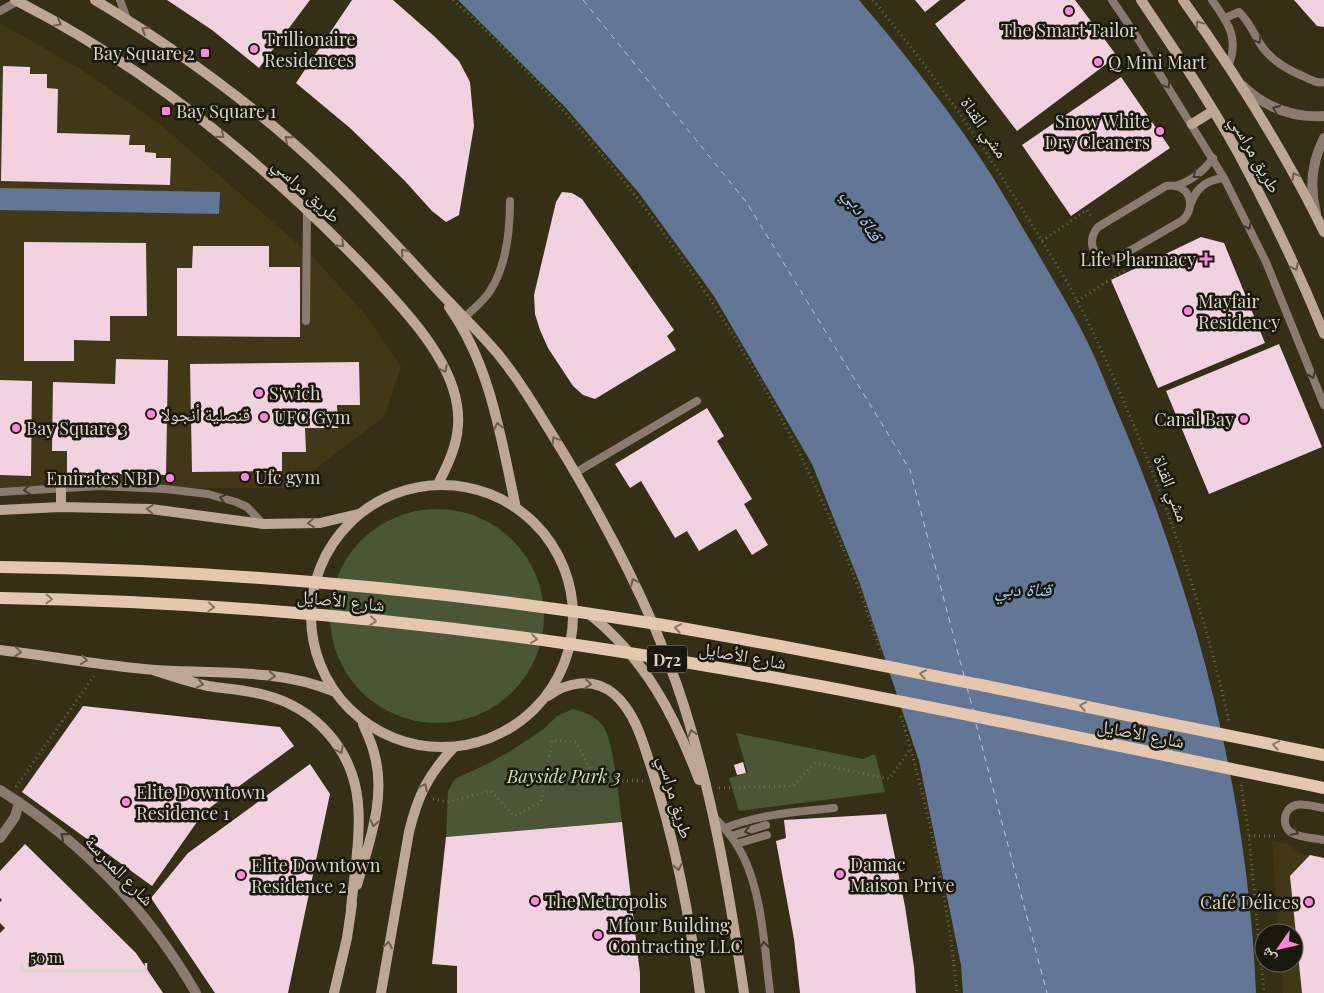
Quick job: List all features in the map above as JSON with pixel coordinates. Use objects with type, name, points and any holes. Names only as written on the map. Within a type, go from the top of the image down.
[{"type":"main road","name":"طريق مراسي","points":[[95,0],[127,19],[202,70],[286,137],[364,210],[436,289]]},
{"type":"main road","name":"طريق مراسي","points":[[1141,0],[1236,150],[1266,207],[1324,334]]},
{"type":"main road","name":"طريق مراسي","points":[[1184,0],[1235,76],[1278,146],[1324,232]]},
{"type":"main road","name":"طريق مراسي","points":[[17,1],[67,28],[168,95],[256,164],[307,210],[403,308],[430,344],[451,383],[457,404],[459,426],[455,447],[438,484]]},
{"type":"main road","points":[[1192,124],[1213,111]]},
{"type":"main road","points":[[436,289],[465,317],[517,379],[575,473],[615,544],[653,624],[686,712],[708,788],[712,815]]},
{"type":"main road","points":[[436,289],[465,333],[486,380],[516,508]]},
{"type":"main road","points":[[351,909],[378,802],[379,779],[374,753],[363,724],[335,692],[319,663],[312,631],[312,598],[320,566],[336,538],[359,514],[396,492],[438,484],[479,490],[516,508],[543,533],[562,565],[572,600],[572,636],[562,669],[544,699],[525,717],[504,732],[480,742],[454,747],[426,746],[400,740],[363,724]]},
{"type":"main road","points":[[61,487],[61,507]]},
{"type":"main road","points":[[0,510],[61,507],[151,509],[263,524],[320,523],[359,514]]},
{"type":"main road","name":"شارع الأصايل","points":[[0,567],[116,570],[278,580],[430,594],[578,612],[809,651],[1324,755]]},
{"type":"main road","name":"شارع الأصايل","points":[[0,598],[108,601],[277,611],[505,635],[561,643],[806,683],[1324,788]]},
{"type":"main road","points":[[572,600],[600,623],[625,648],[648,676],[667,706],[683,738],[712,815]]},
{"type":"main road","points":[[0,650],[153,670],[288,678],[335,692]]},
{"type":"main road","points":[[153,670],[207,686],[262,694],[281,699],[314,718],[340,747],[348,766],[358,802],[351,909],[347,938],[334,993]]},
{"type":"main road","name":"طريق مراسي","points":[[544,699],[559,688],[577,683],[596,684],[613,693],[626,707],[634,721],[656,781],[677,861],[695,955],[700,993]]},
{"type":"main road","points":[[381,993],[409,832],[419,797],[424,785],[438,765],[454,747]]},
{"type":"main road","name":"طريق مراسي","points":[[712,815],[744,993]]},
{"type":"street","points":[[1235,76],[1256,98],[1269,106],[1298,116],[1324,116]]},
{"type":"street","points":[[1318,219],[1314,205],[1312,176],[1314,162],[1324,138]]},
{"type":"street","name":"شارع المدرسة","points":[[3,796],[19,802],[79,849],[121,890],[159,936],[196,993]]},
{"type":"street","points":[[0,838],[15,817],[19,802]]},
{"type":"lane","points":[[120,0],[127,19]]},
{"type":"lane","points":[[1112,0],[1192,124],[1224,178],[1273,278],[1324,405]]},
{"type":"lane","points":[[1212,0],[1225,18],[1233,37],[1232,57],[1228,67]]},
{"type":"lane","points":[[0,11],[17,1]]},
{"type":"lane","points":[[1225,18],[1239,12],[1244,16],[1260,44],[1273,59],[1302,76],[1320,83],[1324,82]]},
{"type":"lane","points":[[1213,158],[1208,166],[1193,178],[1175,186],[1162,188],[1098,227],[1094,232],[1091,244],[1097,254],[1107,260],[1119,257],[1183,220],[1187,216],[1194,196],[1203,185],[1210,181],[1224,178]]},
{"type":"lane","points":[[1175,186],[1186,192],[1191,204]]},
{"type":"lane","points":[[465,317],[489,292],[498,274],[510,225],[510,201]]},
{"type":"lane","points":[[306,321],[307,210]]},
{"type":"lane","points":[[575,473],[697,401]]},
{"type":"lane","points":[[0,492],[99,486],[165,489],[208,494],[236,502],[248,508],[263,524]]},
{"type":"lane","points":[[1324,808],[1297,804],[1290,807],[1285,821],[1287,828],[1293,834],[1324,840]]},
{"type":"lane","points":[[725,828],[768,815],[834,808]]},
{"type":"lane","points":[[712,815],[725,828],[745,858],[755,892],[770,993]]},
{"type":"lane","points":[[731,836],[766,825]]},
{"type":"lane","points":[[736,844],[767,834]]},
{"type":"path","points":[[453,0],[522,66],[608,162],[654,220],[722,319],[756,374],[816,488],[867,607],[884,660]]},
{"type":"path","name":"مشي القناة","points":[[872,0],[931,74],[974,133],[1042,240],[1077,300],[1126,406],[1188,570],[1230,728]]},
{"type":"path","points":[[1042,240],[1087,210],[1098,227]]},
{"type":"path","points":[[1077,300],[1126,269],[1119,257]]},
{"type":"path","points":[[3,796],[18,785],[103,663]]},
{"type":"path","points":[[900,712],[937,866],[948,926],[957,993]]},
{"type":"path","points":[[419,797],[448,802],[491,791],[514,816],[541,802],[552,740],[576,742],[596,780],[656,781]]},
{"type":"path","points":[[708,788],[793,786],[815,763],[889,779],[910,750]]},
{"type":"path","points":[[1241,782],[1249,836],[1264,993]]},
{"type":"path","points":[[1249,836],[1300,836]]},
{"type":"shaded area","points":[[0,23],[79,68],[160,124],[313,257],[366,315],[401,366],[385,416],[309,474],[287,488],[0,487]]},
{"type":"shaded area","points":[[1272,841],[1288,844],[1300,853],[1324,858],[1324,993],[1283,993],[1282,973],[1304,973],[1304,923],[1277,923]]},
{"type":"green space","points":[[427,509],[447,509],[478,517],[496,527],[513,540],[526,557],[536,575],[542,595],[544,616],[542,637],[536,657],[526,675],[513,692],[496,705],[478,715],[447,723],[427,723],[396,715],[369,699],[354,684],[338,657],[330,626],[330,606],[338,575],[354,548],[369,533],[396,517]]},
{"type":"green space","name":"Bayside Park 3","points":[[573,709],[593,717],[603,726],[607,733],[613,757],[622,822],[446,837],[448,791],[455,779],[509,752],[544,729],[557,716]]},
{"type":"green space","points":[[736,733],[863,759],[875,754],[885,792],[739,811],[729,778],[748,773]]},
{"type":"water","name":"قناة دبي","points":[[458,0],[859,0],[930,87],[994,179],[1084,335],[1144,476],[1170,547],[1193,620],[1229,767],[1242,842],[1251,917],[1256,993],[963,993],[961,965],[919,761],[860,584],[812,464],[714,296],[639,193],[566,108]]},
{"type":"water","points":[[0,188],[220,192],[219,214],[0,210]]},
{"type":"building","name":"Trillionaire Residences","points":[[167,0],[310,0],[259,68],[212,30]]},
{"type":"building","points":[[352,0],[393,0],[459,61],[470,82],[474,126],[459,215],[446,222],[432,211],[404,180],[350,128],[296,83]]},
{"type":"building","points":[[915,0],[940,0],[925,12]]},
{"type":"building","points":[[966,0],[1075,0],[1117,56],[1017,131],[935,24]]},
{"type":"building","points":[[1294,0],[1324,0],[1324,27],[1317,26]]},
{"type":"building","points":[[3,66],[30,67],[30,74],[47,74],[47,88],[58,89],[57,133],[130,135],[129,145],[145,145],[145,152],[156,153],[156,158],[171,158],[170,185],[1,181]]},
{"type":"building","points":[[1121,77],[1170,148],[1071,216],[1022,145]]},
{"type":"building","points":[[562,192],[572,193],[582,199],[674,330],[667,336],[676,350],[595,399],[583,395],[573,386],[548,348],[535,314],[534,295],[556,202]]},
{"type":"building","name":"Mayfair Residency","points":[[1201,237],[1224,243],[1265,343],[1158,388],[1111,280]]},
{"type":"building","points":[[24,242],[146,243],[147,316],[110,316],[110,341],[74,340],[74,361],[24,361]]},
{"type":"building","points":[[193,246],[269,246],[269,267],[300,267],[300,337],[177,336],[177,268],[192,268]]},
{"type":"building","name":"Canal Bay","points":[[1279,344],[1322,447],[1209,494],[1166,391]]},
{"type":"building","points":[[116,359],[168,360],[166,475],[67,473],[67,451],[52,451],[53,382],[115,384]]},
{"type":"building","name":"UFC Gym","points":[[359,362],[360,405],[337,405],[338,428],[305,428],[306,452],[282,452],[282,471],[192,472],[190,364]]},
{"type":"building","name":"Bay Square 3","points":[[0,380],[32,381],[31,476],[0,475]]},
{"type":"building","points":[[707,408],[724,436],[717,441],[752,499],[744,504],[768,545],[752,555],[736,529],[699,551],[687,531],[675,538],[641,481],[630,488],[615,464]]},
{"type":"building","name":"Elite Downtown Residence 1","points":[[83,706],[280,727],[294,746],[204,812],[152,886],[22,792]]},
{"type":"building","points":[[743,762],[746,773],[737,775],[734,765]]},
{"type":"building","name":"Elite Downtown Residence 2","points":[[310,764],[330,794],[288,993],[215,993],[151,898],[188,853]]},
{"type":"building","name":"Damac Maison Prive","points":[[886,814],[905,906],[916,993],[800,993],[794,939],[776,841],[786,838],[784,820]]},
{"type":"building","name":"The Metropolis","points":[[622,822],[640,973],[640,993],[457,993],[457,966],[432,964],[446,837]]},
{"type":"building","points":[[25,844],[136,953],[163,993],[0,993],[0,933],[5,928],[0,923],[0,902],[2,900],[0,898],[0,871]]},
{"type":"building","points":[[1310,855],[1324,858],[1324,993],[1302,993],[1300,973],[1304,973],[1304,923],[1295,923],[1290,876]]},
{"type":"ferry route","points":[[583,0],[747,203],[910,470],[964,676]]},
{"type":"ferry route","points":[[967,687],[973,710]]},
{"type":"ferry route","points":[[976,724],[1047,993]]},
{"type":"place","name":"The Smart Tailor","points":[[1069,11]]},
{"type":"place","name":"Trillionaire Residences","points":[[254,49]]},
{"type":"place","name":"Bay Square 2","points":[[205,53]]},
{"type":"place","name":"Q Mini Mart","points":[[1098,62]]},
{"type":"place","name":"Bay Square 1","points":[[166,111]]},
{"type":"place","name":"Snow White Dry Cleaners","points":[[1160,131]]},
{"type":"place","name":"Life Pharmacy","points":[[1206,259]]},
{"type":"place","name":"Mayfair Residency","points":[[1188,311]]},
{"type":"place","name":"S'wich","points":[[259,393]]},
{"type":"place","name":"قنصلية أنجولا","points":[[151,414]]},
{"type":"place","name":"UFC Gym","points":[[264,417]]},
{"type":"place","name":"Canal Bay","points":[[1244,419]]},
{"type":"place","name":"Bay Square 3","points":[[16,428]]},
{"type":"place","name":"Ufc gym","points":[[245,477]]},
{"type":"place","name":"Emirates NBD","points":[[170,478]]},
{"type":"place","name":"Elite Downtown Residence 1","points":[[126,802]]},
{"type":"place","name":"Damac Maison Prive","points":[[840,874]]},
{"type":"place","name":"Elite Downtown Residence 2","points":[[241,875]]},
{"type":"place","name":"The Metropolis","points":[[535,901]]},
{"type":"place","name":"Café Délices","points":[[1309,902]]},
{"type":"place","name":"Mfour Building Contracting LLC","points":[[598,935]]}]
